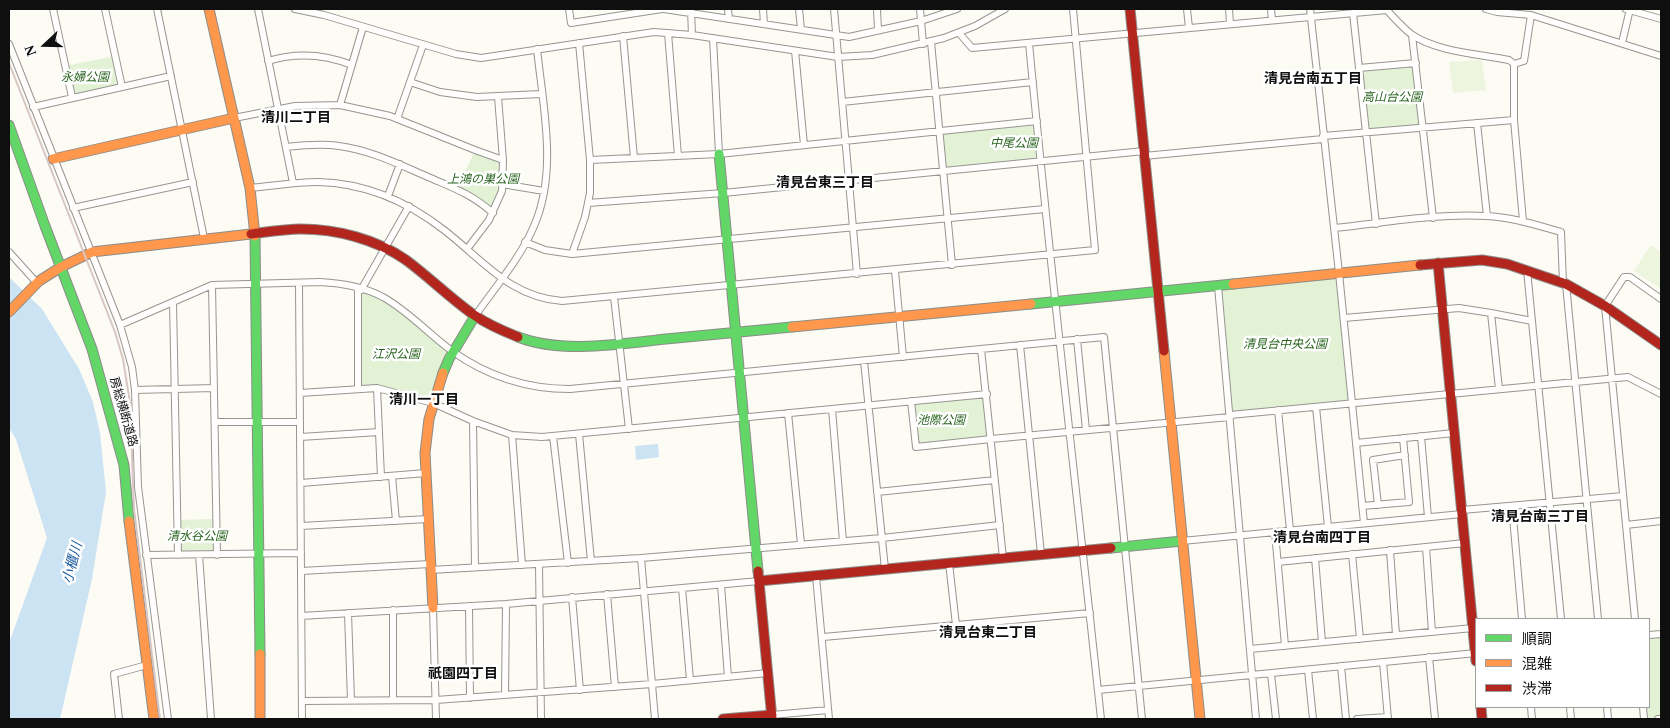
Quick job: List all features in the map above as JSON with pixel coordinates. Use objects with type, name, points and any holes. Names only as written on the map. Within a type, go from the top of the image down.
[{"type":"main road","points":[[209,9],[250,188],[255,233],[260,719]]},
{"type":"main road","points":[[1130,9],[1200,719]]},
{"type":"main road","points":[[53,159],[234,118]]},
{"type":"main road","name":"房総横断道路","points":[[9,125],[92,348],[124,465],[128,515],[154,719]]},
{"type":"main road","points":[[720,154],[772,717],[722,719]]},
{"type":"main road","points":[[9,312],[34,286],[61,267],[92,252],[204,238],[300,230],[329,231],[360,238],[386,248],[405,259],[475,316],[503,331],[529,341],[560,346],[619,344],[1218,286],[1339,272],[1482,260],[1507,264],[1564,284],[1605,306],[1661,345]]},
{"type":"main road","points":[[1438,263],[1475,646]]},
{"type":"main road","points":[[433,608],[426,474],[428,420],[443,372],[452,352],[475,316]]},
{"type":"main road","points":[[759,581],[1182,540]]},
{"type":"street","points":[[53,9],[72,97]]},
{"type":"street","points":[[105,9],[122,87]]},
{"type":"street","points":[[157,9],[204,238]]},
{"type":"street","points":[[258,9],[293,183]]},
{"type":"street","points":[[294,9],[324,12],[363,27],[470,57],[498,56],[654,32],[692,35],[838,57],[872,55],[923,44],[959,33],[1005,9]]},
{"type":"street","points":[[570,9],[571,23],[617,12],[663,9],[691,11],[729,19],[849,37],[921,21],[957,9]]},
{"type":"street","points":[[728,9],[729,19]]},
{"type":"street","points":[[763,9],[764,24]]},
{"type":"street","points":[[799,9],[801,29]]},
{"type":"street","points":[[834,9],[857,274]]},
{"type":"street","points":[[876,9],[878,30]]},
{"type":"street","points":[[920,9],[923,44]]},
{"type":"street","points":[[250,188],[319,182],[342,184],[388,196],[409,206],[438,225],[517,289],[550,300],[574,301],[1095,250],[1073,9]]},
{"type":"street","points":[[1187,9],[1189,28]]},
{"type":"street","points":[[1229,9],[1230,24]]},
{"type":"street","points":[[1271,9],[1272,20]]},
{"type":"street","points":[[1310,9],[1344,318],[1364,524]]},
{"type":"street","points":[[1486,9],[1530,15],[1661,56]]},
{"type":"street","points":[[1622,43],[1629,9],[1661,19]]},
{"type":"street","points":[[959,33],[972,48],[1387,10],[1412,35],[1447,49],[1509,60],[1514,64]]},
{"type":"street","points":[[691,11],[692,35]]},
{"type":"street","points":[[1353,13],[1376,224]]},
{"type":"street","points":[[1514,64],[1524,61],[1530,15]]},
{"type":"street","points":[[340,104],[363,27]]},
{"type":"street","points":[[668,33],[678,156]]},
{"type":"street","points":[[1412,35],[1433,218]]},
{"type":"street","points":[[623,36],[634,158]]},
{"type":"street","points":[[713,38],[720,154]]},
{"type":"street","points":[[930,42],[952,265]]},
{"type":"street","points":[[572,254],[588,203],[590,160],[579,43]]},
{"type":"street","points":[[1029,43],[1058,341],[1084,550],[1101,719]]},
{"type":"street","points":[[9,44],[53,159],[92,252],[120,326],[132,367],[135,390],[138,487],[168,719]]},
{"type":"street","points":[[396,119],[423,44]]},
{"type":"street","points":[[475,316],[526,242],[539,214],[547,171],[547,152],[537,49]]},
{"type":"street","points":[[795,51],[804,146]]},
{"type":"street","points":[[268,61],[292,55],[305,55],[337,59],[352,65]]},
{"type":"street","points":[[1359,68],[1416,63]]},
{"type":"street","points":[[1514,64],[1514,120],[1523,221]]},
{"type":"street","points":[[33,107],[171,76]]},
{"type":"street","points":[[410,82],[440,92],[477,97],[542,94]]},
{"type":"street","points":[[842,102],[1033,82]]},
{"type":"street","points":[[467,249],[490,220],[502,191],[503,160],[498,97]]},
{"type":"street","points":[[234,118],[308,104],[340,104],[396,119],[503,160]]},
{"type":"street","points":[[588,203],[723,193],[1087,157],[1144,154],[1514,120]]},
{"type":"street","points":[[590,160],[720,154],[1037,121]]},
{"type":"street","points":[[1477,123],[1488,216]]},
{"type":"street","points":[[286,147],[318,144],[339,146],[372,154],[400,164],[470,196],[493,213]]},
{"type":"street","points":[[388,196],[400,164]]},
{"type":"street","points":[[73,208],[193,182]]},
{"type":"street","points":[[502,184],[544,191]]},
{"type":"street","points":[[358,389],[360,289],[386,248],[409,206]]},
{"type":"street","points":[[526,242],[534,247],[545,250],[572,254],[1045,209]]},
{"type":"street","points":[[1334,228],[1458,215],[1488,216],[1523,221],[1561,232],[1564,284],[1598,618]]},
{"type":"street","points":[[9,252],[34,286]]},
{"type":"street","points":[[1527,270],[1561,618]]},
{"type":"street","points":[[895,271],[903,356]]},
{"type":"street","points":[[1635,618],[1605,306],[1624,277],[1630,277],[1661,299]]},
{"type":"street","points":[[299,283],[302,719]]},
{"type":"street","points":[[120,326],[212,285],[337,283],[382,297],[452,352],[478,368],[524,384],[554,389],[740,373],[1104,337],[1142,719]]},
{"type":"street","points":[[212,285],[218,555]]},
{"type":"street","points":[[1218,286],[1256,719]]},
{"type":"street","points":[[614,297],[629,429]]},
{"type":"street","points":[[173,302],[178,555]]},
{"type":"street","points":[[1344,318],[1459,308],[1491,312],[1532,321]]},
{"type":"street","points":[[1491,312],[1499,389]]},
{"type":"street","points":[[1077,339],[1086,430]]},
{"type":"street","points":[[1020,345],[1041,554]]},
{"type":"street","points":[[982,349],[1003,558]]},
{"type":"street","points":[[864,360],[885,569]]},
{"type":"street","points":[[911,401],[916,447],[1612,378],[1628,377],[1661,394]]},
{"type":"street","points":[[135,390],[214,388]]},
{"type":"street","points":[[300,393],[377,388],[433,403],[473,421],[512,434],[530,436],[579,434],[987,394]]},
{"type":"street","points":[[377,388],[381,477]]},
{"type":"street","points":[[1316,407],[1328,527]]},
{"type":"street","points":[[832,409],[843,540]]},
{"type":"street","points":[[1278,410],[1290,530]]},
{"type":"street","points":[[788,413],[801,544]]},
{"type":"street","points":[[473,421],[475,568]]},
{"type":"street","points":[[215,422],[300,422]]},
{"type":"street","points":[[300,437],[379,432]]},
{"type":"street","points":[[1356,443],[1454,432]]},
{"type":"street","points":[[512,434],[522,565]]},
{"type":"street","points":[[579,434],[591,561]]},
{"type":"street","points":[[553,436],[568,562]]},
{"type":"street","points":[[1421,436],[1428,517]]},
{"type":"street","points":[[1362,506],[1409,502],[1403,438]]},
{"type":"street","points":[[1378,505],[1373,460],[1404,455]]},
{"type":"street","points":[[301,483],[426,474]]},
{"type":"street","points":[[392,476],[396,521]]},
{"type":"street","points":[[877,492],[995,480]]},
{"type":"street","points":[[1182,540],[1364,524],[1512,506],[1623,496]]},
{"type":"street","points":[[1512,506],[1522,618]]},
{"type":"street","points":[[301,526],[428,519]]},
{"type":"street","points":[[1626,524],[1661,521]]},
{"type":"street","points":[[301,571],[430,567],[475,568],[641,558],[882,538],[1000,525]]},
{"type":"street","points":[[1275,532],[1285,646]]},
{"type":"street","points":[[1278,562],[1465,543]]},
{"type":"street","points":[[1426,546],[1432,632]]},
{"type":"street","points":[[1390,550],[1396,635]]},
{"type":"street","points":[[146,556],[301,552]]},
{"type":"street","points":[[1352,554],[1360,639]]},
{"type":"street","points":[[198,555],[211,719]]},
{"type":"street","points":[[641,558],[655,719]]},
{"type":"street","points":[[1315,558],[1322,642]]},
{"type":"street","points":[[949,563],[956,625]]},
{"type":"street","points":[[539,564],[541,719]]},
{"type":"street","points":[[816,576],[829,719]]},
{"type":"street","points":[[302,616],[506,604],[759,581]]},
{"type":"street","points":[[721,584],[728,676]]},
{"type":"street","points":[[682,588],[690,680]]},
{"type":"street","points":[[607,594],[615,687]]},
{"type":"street","points":[[572,597],[580,690]]},
{"type":"street","points":[[506,604],[506,695]]},
{"type":"street","points":[[469,606],[470,698]]},
{"type":"street","points":[[433,608],[436,719]]},
{"type":"street","points":[[393,610],[393,700]]},
{"type":"street","points":[[348,613],[351,700]]},
{"type":"street","points":[[822,637],[1090,613]]},
{"type":"street","points":[[1250,649],[1473,628]]},
{"type":"street","points":[[1098,690],[1196,682],[1430,657],[1475,655]]},
{"type":"street","points":[[1430,657],[1435,719]]},
{"type":"street","points":[[1357,719],[1388,718],[1383,662]]},
{"type":"street","points":[[118,719],[114,674],[147,665]]},
{"type":"street","points":[[1341,666],[1346,719]]},
{"type":"street","points":[[1308,670],[1313,719]]},
{"type":"street","points":[[302,701],[470,698],[768,673]]},
{"type":"street","points":[[1271,674],[1276,719]]},
{"type":"street","points":[[772,717],[828,710]]},
{"type":"green space","name":"永婦公園","points":[[116,56],[122,87],[72,97],[65,66]]},
{"type":"green space","points":[[1482,60],[1486,90],[1453,93],[1449,62]]},
{"type":"green space","name":"高山台公園","points":[[1412,66],[1415,70],[1421,123],[1418,126],[1371,130],[1368,128],[1362,75],[1365,71]]},
{"type":"green space","name":"中尾公園","points":[[1037,121],[1040,162],[942,171],[938,132]]},
{"type":"green space","name":"上鴻の巣公園","points":[[475,150],[503,160],[503,181],[493,213],[458,189]]},
{"type":"green space","points":[[1651,245],[1661,252],[1661,289],[1634,271]]},
{"type":"green space","name":"清見台中央公園","points":[[1337,275],[1350,401],[1232,412],[1221,288]]},
{"type":"green space","name":"江沢公園","points":[[361,290],[382,297],[452,351],[433,403],[377,388],[358,389]]},
{"type":"green space","name":"池際公園","points":[[987,394],[991,439],[916,447],[911,401]]},
{"type":"green space","name":"清水谷公園","points":[[217,519],[217,555],[178,555],[177,520]]},
{"type":"green space","points":[[1661,634],[1661,719],[1644,719],[1643,708],[1650,708],[1650,635]]},
{"type":"water","name":"小櫃川","points":[[9,277],[42,309],[79,369],[93,402],[100,433],[106,492],[92,579],[60,719],[9,719],[9,643],[47,538],[16,439],[9,428]]},
{"type":"water","points":[[658,444],[659,457],[636,460],[635,446]]},
{"type":"railway","points":[[9,63],[115,332],[123,359],[130,403],[134,509],[160,719]]},
{"type":"traffic: fast","points":[[9,125],[92,349],[124,465],[129,521]]},
{"type":"traffic: fast","points":[[719,154],[758,571]]},
{"type":"traffic: fast","points":[[255,236],[260,654]]},
{"type":"traffic: fast","points":[[1031,304],[1233,284]]},
{"type":"traffic: fast","points":[[443,373],[449,359],[475,316]]},
{"type":"traffic: fast","points":[[518,337],[553,345],[591,346],[792,327]]},
{"type":"traffic: fast","points":[[1111,548],[1182,541]]},
{"type":"traffic: slow","points":[[209,9],[250,188],[255,236]]},
{"type":"traffic: slow","points":[[53,159],[234,118]]},
{"type":"traffic: slow","points":[[9,312],[39,281],[61,267],[92,252],[251,234]]},
{"type":"traffic: slow","points":[[1233,284],[1420,265]]},
{"type":"traffic: slow","points":[[792,327],[1031,304]]},
{"type":"traffic: slow","points":[[1164,351],[1200,719]]},
{"type":"traffic: slow","points":[[433,608],[425,453],[429,419],[443,373]]},
{"type":"traffic: slow","points":[[129,521],[154,719]]},
{"type":"traffic: slow","points":[[260,654],[260,719]]},
{"type":"traffic: jam","points":[[1130,9],[1164,351]]},
{"type":"traffic: jam","points":[[251,234],[314,229],[342,233],[382,246],[406,260],[456,302],[479,318],[518,337]]},
{"type":"traffic: jam","points":[[1420,265],[1482,260],[1507,264],[1566,284],[1605,306],[1661,345]]},
{"type":"traffic: jam","points":[[1438,263],[1475,651]]},
{"type":"traffic: jam","points":[[759,581],[1111,548]]},
{"type":"traffic: jam","points":[[758,571],[772,719]]},
{"type":"traffic: jam","points":[[1481,708],[1482,719]]},
{"type":"traffic: jam","points":[[723,719],[772,715]]},
{"type":"district","name":"清見台南五丁目","points":[[1313,79]]},
{"type":"district","name":"清川二丁目","points":[[296,118]]},
{"type":"district","name":"清見台東三丁目","points":[[825,183]]},
{"type":"district","name":"清川一丁目","points":[[424,400]]},
{"type":"district","name":"清見台南三丁目","points":[[1540,517]]},
{"type":"district","name":"清見台南四丁目","points":[[1322,538]]},
{"type":"district","name":"清見台東二丁目","points":[[988,633]]},
{"type":"district","name":"祇園四丁目","points":[[463,674]]}]
